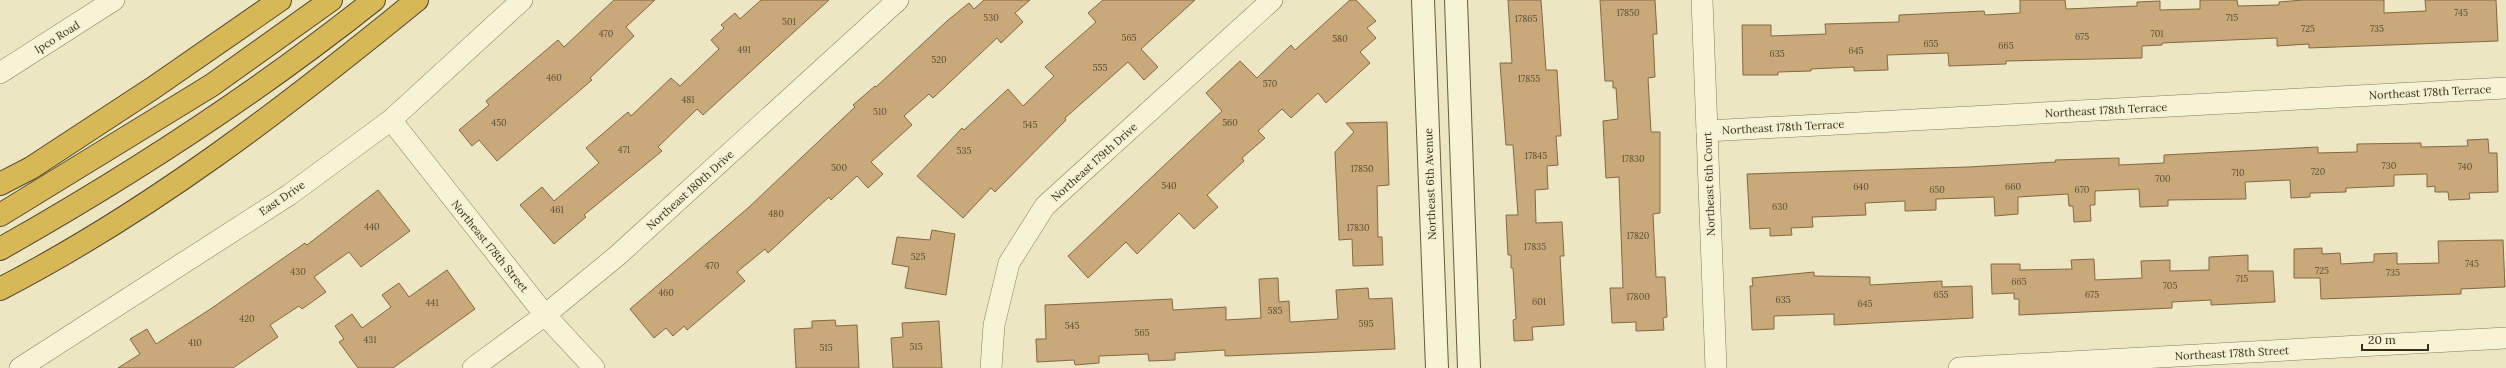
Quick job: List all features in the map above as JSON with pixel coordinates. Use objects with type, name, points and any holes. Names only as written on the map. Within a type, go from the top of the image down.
[{"type":"highway","points":[[0,184],[31,168],[153,88],[280,0]]},
{"type":"highway","points":[[0,215],[212,85],[331,0]]},
{"type":"highway","points":[[0,249],[55,218],[156,155],[250,92],[374,0]]},
{"type":"highway","points":[[0,289],[29,274],[181,181],[313,85],[418,0]]},
{"type":"main road","name":"Northeast 6th Avenue","points":[[1423,0],[1437,368]]},
{"type":"main road","points":[[1456,0],[1469,368]]},
{"type":"street","name":"Ipco Road","points":[[0,73],[114,0]]},
{"type":"street","name":"East Drive","points":[[20,368],[289,195],[391,120],[522,0]]},
{"type":"street","name":"Northeast 180th Drive","points":[[473,368],[545,315],[617,256],[898,0]]},
{"type":"street","name":"Northeast 179th Drive","points":[[991,368],[994,325],[1009,262],[1045,206],[1272,0]]},
{"type":"street","name":"Northeast 6th Court","points":[[1702,0],[1716,368]]},
{"type":"street","name":"Northeast 178th Terrace","points":[[1707,131],[2506,88]]},
{"type":"street","name":"Northeast 178th Street","points":[[391,120],[545,315],[594,368]]},
{"type":"street","name":"Northeast 178th Street","points":[[1959,368],[2506,338]]},
{"type":"building","points":[[614,0],[655,0],[626,27],[634,36],[590,78],[592,80],[497,161],[479,140],[472,146],[459,130],[489,105],[486,101],[558,40],[564,47]]},
{"type":"building","points":[[761,0],[829,0],[703,115],[697,109],[658,147],[662,151],[584,215],[586,217],[554,244],[520,205],[542,187],[554,201],[599,163],[586,148],[628,112],[631,116],[671,78],[680,86],[719,49],[711,40],[724,28],[721,25],[735,13],[740,19]]},
{"type":"building","points":[[984,0],[1030,0],[1015,13],[1023,22],[1001,43],[997,38],[933,98],[929,94],[904,116],[912,125],[871,162],[883,174],[868,188],[857,176],[831,200],[829,197],[768,253],[765,249],[737,272],[745,281],[687,330],[684,326],[673,336],[666,328],[654,338],[630,309],[748,208],[855,107],[853,105],[875,86],[876,87],[947,21],[969,3],[974,9]]},
{"type":"building","points":[[1103,0],[1195,0],[1141,49],[1158,67],[1144,80],[1128,62],[1065,118],[1066,120],[995,192],[991,188],[963,218],[917,176],[962,128],[964,130],[1008,89],[1023,106],[1054,76],[1045,67],[1096,22],[1088,13]]},
{"type":"building","points":[[1350,0],[1356,0],[1376,21],[1367,28],[1376,38],[1360,52],[1370,63],[1326,103],[1318,93],[1291,118],[1282,109],[1258,131],[1265,138],[1242,158],[1244,161],[1207,195],[1218,207],[1194,229],[1179,213],[1137,254],[1126,242],[1088,278],[1068,256],[1222,111],[1206,93],[1240,61],[1257,78],[1291,45],[1295,50]]},
{"type":"building","points":[[1508,0],[1541,0],[1546,70],[1557,70],[1561,136],[1556,136],[1558,165],[1547,166],[1548,189],[1535,190],[1536,223],[1562,222],[1564,256],[1560,256],[1564,325],[1532,327],[1533,340],[1514,341],[1513,320],[1516,319],[1513,268],[1511,268],[1511,255],[1508,255],[1506,215],[1518,215],[1513,145],[1506,145],[1500,63],[1512,63]]},
{"type":"building","points":[[1600,0],[1655,0],[1657,34],[1653,34],[1655,77],[1648,78],[1651,132],[1660,132],[1660,213],[1653,214],[1656,277],[1665,277],[1667,317],[1663,318],[1664,330],[1636,331],[1636,322],[1612,323],[1610,288],[1623,288],[1619,177],[1606,178],[1603,121],[1618,119],[1616,88],[1613,88],[1613,81],[1605,81]]},
{"type":"building","points":[[2020,0],[2065,0],[2066,9],[2137,6],[2137,2],[2160,1],[2160,10],[2200,9],[2200,0],[2237,0],[2238,6],[2279,5],[2279,2],[2303,0],[2384,0],[2384,13],[2426,11],[2425,0],[2496,0],[2498,41],[2309,48],[2309,44],[2277,46],[2277,38],[2162,43],[2162,45],[2142,46],[2142,58],[2006,61],[2006,64],[1949,66],[1948,53],[1887,55],[1888,70],[1854,71],[1854,67],[1778,72],[1778,75],[1743,75],[1742,25],[1771,25],[1771,36],[1826,34],[1825,24],[1899,22],[1899,15],[1984,11],[1985,15],[2020,13]]},
{"type":"building","points":[[1387,122],[1389,185],[1377,186],[1378,237],[1382,237],[1383,265],[1353,266],[1352,239],[1339,240],[1335,152],[1354,132],[1346,123]]},
{"type":"building","points":[[2488,139],[2489,153],[2497,153],[2498,192],[2469,193],[2470,199],[2449,200],[2448,192],[2435,192],[2435,186],[2427,187],[2427,174],[2394,175],[2394,186],[2346,188],[2346,192],[2310,193],[2310,197],[2291,198],[2290,180],[2245,182],[2246,199],[2168,200],[2168,206],[2140,207],[2139,189],[2095,191],[2095,205],[2090,205],[2091,221],[2074,222],[2073,206],[2069,206],[2068,194],[2018,197],[2018,214],[1995,216],[1994,197],[1936,199],[1936,210],[1905,211],[1905,201],[1865,203],[1866,215],[1812,217],[1813,227],[1791,228],[1792,235],[1770,236],[1770,228],[1750,229],[1747,174],[1968,167],[2056,162],[2055,160],[2119,158],[2119,165],[2164,163],[2164,155],[2318,147],[2318,153],[2357,152],[2357,144],[2421,143],[2421,147],[2468,146],[2467,140]]},
{"type":"building","points":[[378,190],[410,231],[361,267],[349,252],[314,277],[326,292],[302,309],[299,306],[270,325],[278,337],[233,368],[118,368],[140,354],[130,339],[147,329],[156,344],[209,310],[305,243],[307,245]]},
{"type":"building","points":[[932,230],[955,234],[946,295],[905,288],[909,267],[892,264],[897,237],[930,240]]},
{"type":"building","points":[[2503,240],[2505,287],[2461,289],[2461,294],[2321,299],[2320,278],[2294,278],[2294,249],[2322,248],[2322,254],[2340,253],[2341,264],[2374,262],[2374,254],[2397,253],[2397,264],[2439,263],[2438,241]]},
{"type":"building","points":[[2248,255],[2248,271],[2273,271],[2275,302],[2211,305],[2211,300],[2172,302],[2172,308],[2019,315],[2019,299],[2014,299],[2014,293],[1992,294],[1991,264],[2020,264],[2020,270],[2072,269],[2071,260],[2094,259],[2095,280],[2142,278],[2141,261],[2170,260],[2170,271],[2209,270],[2209,257]]},
{"type":"building","points":[[447,270],[475,309],[393,368],[358,368],[339,342],[344,339],[335,326],[352,314],[362,328],[391,307],[382,295],[399,283],[409,297]]},
{"type":"building","points":[[1814,272],[1814,276],[1870,277],[1870,285],[1942,281],[1942,287],[1972,286],[1973,318],[1834,325],[1834,314],[1774,316],[1774,329],[1752,330],[1750,286],[1753,286],[1752,278]]},
{"type":"building","points":[[1278,278],[1279,302],[1289,301],[1290,322],[1338,319],[1336,290],[1368,288],[1369,299],[1392,298],[1395,349],[1225,356],[1225,350],[1175,353],[1175,360],[1149,361],[1148,354],[1099,356],[1099,363],[1075,365],[1074,360],[1037,362],[1036,339],[1046,339],[1045,305],[1172,299],[1173,310],[1226,307],[1226,320],[1261,318],[1259,279]]},
{"type":"building","points":[[835,320],[836,326],[857,325],[859,368],[796,368],[794,329],[812,328],[812,321]]},
{"type":"building","points":[[939,321],[942,368],[893,368],[891,338],[903,337],[902,323]]}]
